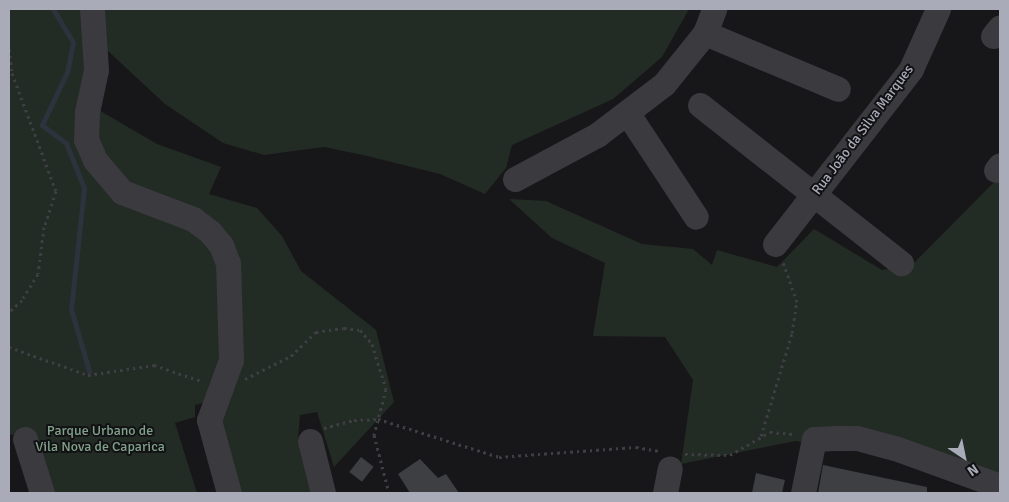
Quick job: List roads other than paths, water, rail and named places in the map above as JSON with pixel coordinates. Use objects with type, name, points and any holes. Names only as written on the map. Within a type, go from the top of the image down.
[{"type":"street","points":[[92,9],[96,70],[87,112],[86,139],[95,160],[122,192],[186,216],[210,232],[221,245],[228,263],[231,360],[209,420],[228,493]]},
{"type":"street","points":[[515,179],[628,114],[664,84],[705,32],[714,9]]},
{"type":"street","name":"Rua João da Silva Marques","points":[[775,244],[911,69],[938,9]]},
{"type":"street","points":[[705,32],[838,89]]},
{"type":"street","points":[[700,106],[901,263]]},
{"type":"street","points":[[628,114],[696,217]]},
{"type":"street","points":[[803,493],[814,439],[857,438],[1000,486]]},
{"type":"street","points":[[25,439],[42,493]]},
{"type":"street","points":[[310,441],[323,493]]},
{"type":"street","points":[[665,493],[671,461]]},
{"type":"waterway","points":[[53,9],[73,42],[67,72],[42,125],[66,143],[84,188],[71,309],[89,371]]},
{"type":"park label","name":"Parque Urbano de Vila Nova de Caparica","points":[[100,440]]}]
